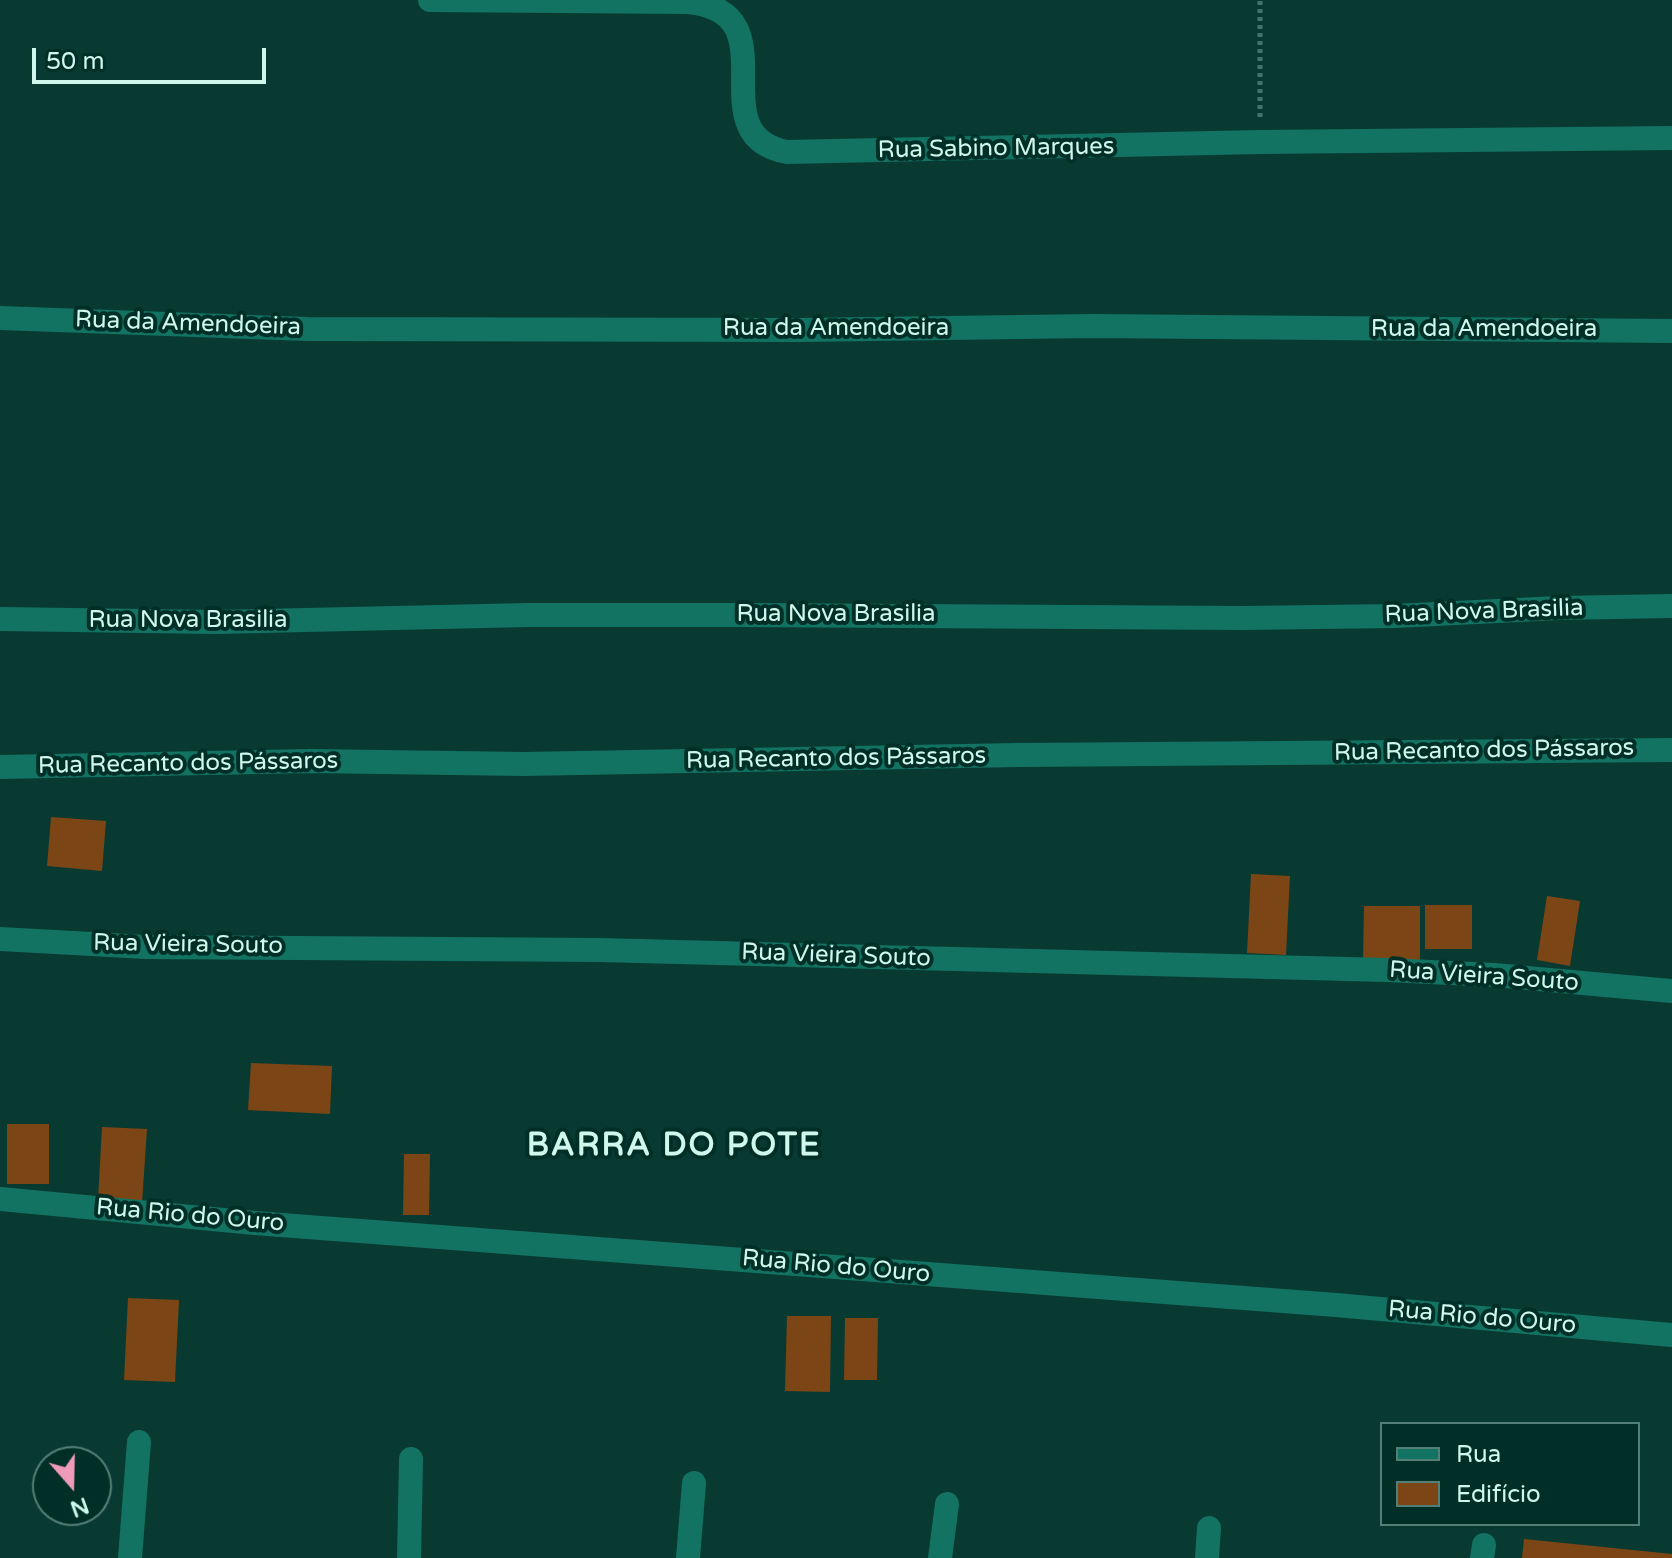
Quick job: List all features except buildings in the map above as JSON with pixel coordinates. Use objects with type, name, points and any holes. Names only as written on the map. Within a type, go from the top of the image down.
[{"type":"street","name":"Rua Sabino Marques","points":[[430,0],[688,2],[721,9],[732,17],[741,42],[748,126],[770,149],[787,152],[1260,142],[1672,138]]},
{"type":"street","name":"Rua da Amendoeira","points":[[0,318],[322,329],[799,330],[1093,326],[1672,331]]},
{"type":"street","name":"Rua Nova Brasilia","points":[[0,619],[216,622],[529,615],[1243,618],[1672,606]]},
{"type":"street","name":"Rua Recanto dos Pássaros","points":[[0,767],[310,761],[524,764],[1019,755],[1672,750]]},
{"type":"street","name":"Rua Vieira Souto","points":[[0,939],[146,947],[599,950],[1387,970],[1494,975],[1672,991]]},
{"type":"street","name":"Rua Rio do Ouro","points":[[0,1199],[255,1223],[1336,1305],[1672,1335]]},
{"type":"street","points":[[130,1558],[139,1442]]},
{"type":"street","points":[[409,1558],[411,1459]]},
{"type":"street","points":[[688,1558],[694,1483]]},
{"type":"street","points":[[940,1558],[947,1504]]},
{"type":"street","points":[[1207,1558],[1209,1528]]},
{"type":"path","points":[[1260,0],[1260,142]]},
{"type":"district","name":"BARRA DO POTE","points":[[674,1147]]}]
